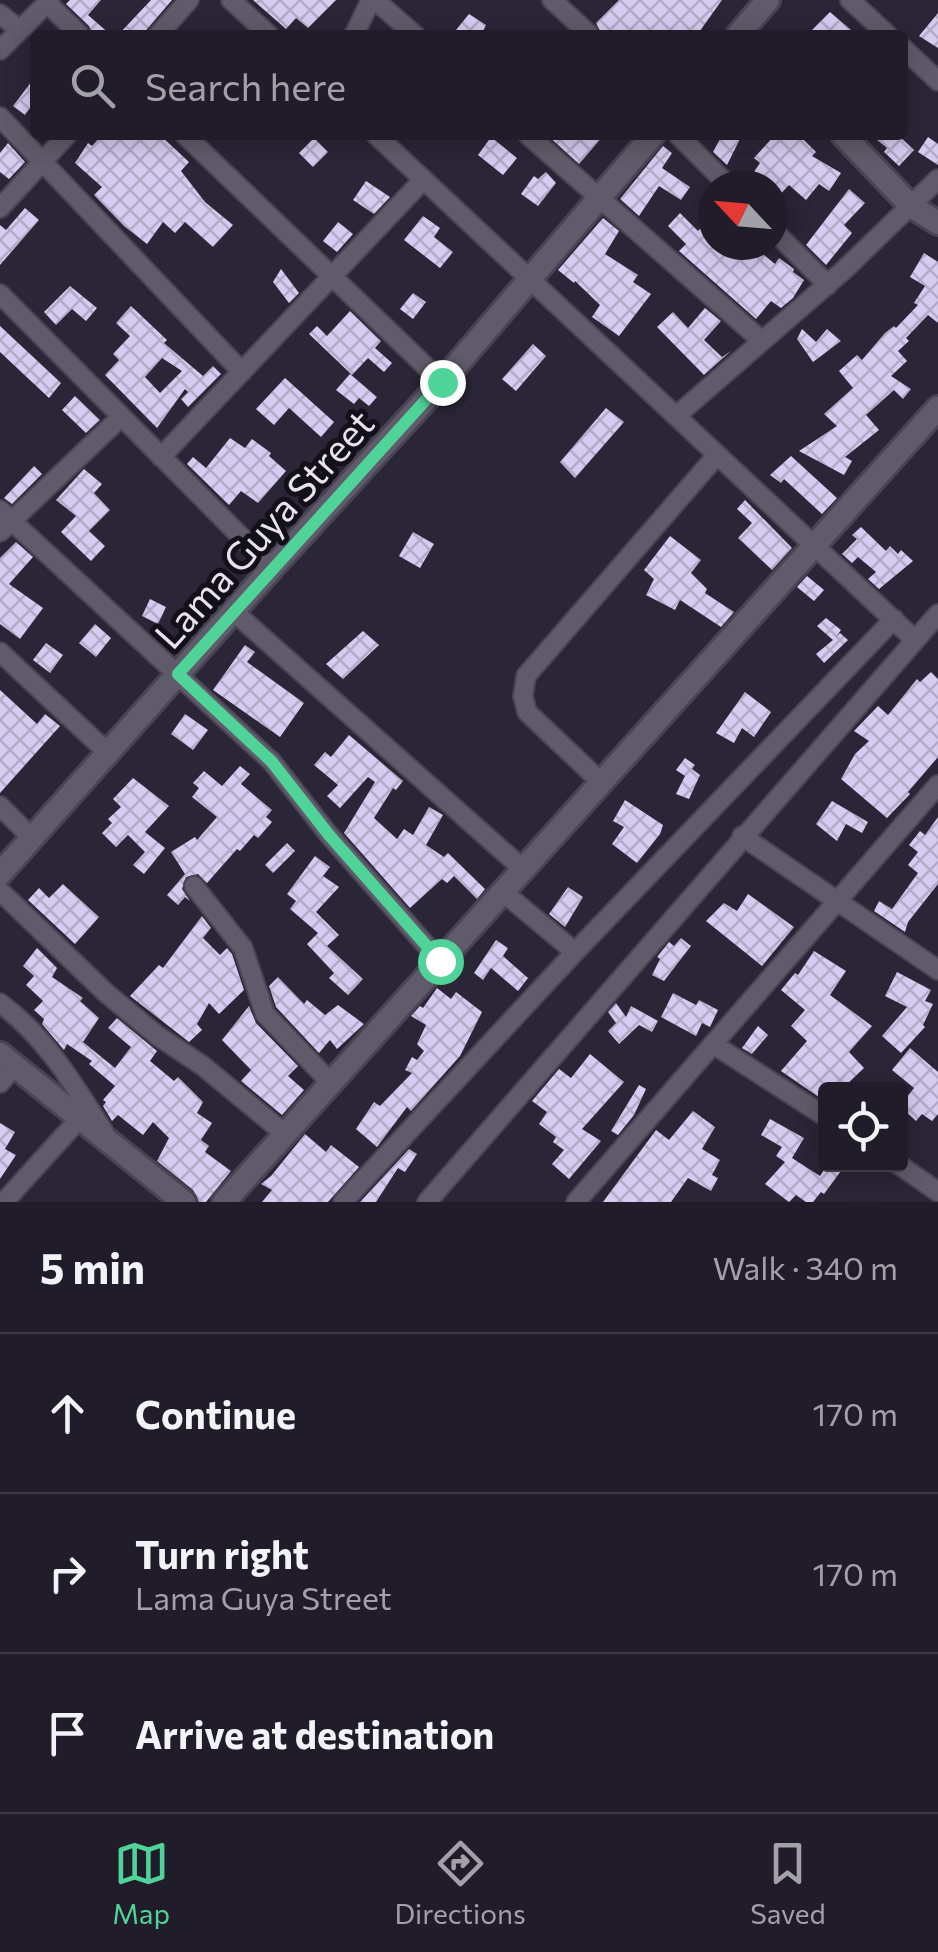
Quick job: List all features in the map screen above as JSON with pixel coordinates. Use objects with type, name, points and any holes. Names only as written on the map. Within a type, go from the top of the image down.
[{"type":"street","points":[[162,30],[189,0]]},
{"type":"street","points":[[231,0],[263,30]]},
{"type":"street","points":[[357,30],[373,0],[409,30]]},
{"type":"street","points":[[552,0],[575,7],[587,30]]},
{"type":"street","points":[[745,30],[768,0]]},
{"type":"street","points":[[850,0],[883,30]]},
{"type":"street","points":[[0,50],[48,2],[75,30]]},
{"type":"street","points":[[0,14],[20,30]]},
{"type":"street","points":[[908,53],[938,80]]},
{"type":"street","points":[[0,117],[242,372]]},
{"type":"street","points":[[0,208],[61,140]]},
{"type":"street","points":[[190,140],[442,382]]},
{"type":"street","points":[[381,140],[915,640]]},
{"type":"street","points":[[534,140],[762,341]]},
{"type":"street","name":"Lama Guya Street","points":[[0,874],[442,382],[648,140]]},
{"type":"street","points":[[683,140],[713,170]]},
{"type":"street","points":[[848,140],[911,206],[938,223]]},
{"type":"street","points":[[676,416],[828,285],[938,179]]},
{"type":"street","points":[[161,458],[424,180]]},
{"type":"street","points":[[788,245],[828,285]]},
{"type":"street","points":[[0,294],[272,568]]},
{"type":"street","points":[[224,1202],[938,408]]},
{"type":"street","points":[[121,417],[4,521],[272,762],[329,835],[440,961]]},
{"type":"street","points":[[601,782],[528,712],[524,696],[526,676],[718,455]]},
{"type":"street","points":[[233,612],[523,870]]},
{"type":"street","points":[[427,1202],[938,614]]},
{"type":"street","points":[[342,1202],[894,619]]},
{"type":"street","points":[[0,652],[107,752]]},
{"type":"street","points":[[579,1201],[938,785]]},
{"type":"street","points":[[0,806],[33,839]]},
{"type":"street","points":[[742,836],[938,970]]},
{"type":"street","points":[[194,886],[243,948],[265,1014],[331,1083]]},
{"type":"street","points":[[0,891],[106,993],[285,1134]]},
{"type":"street","points":[[503,892],[575,952]]},
{"type":"street","points":[[0,1003],[19,1017],[59,1061],[113,1145]]},
{"type":"street","points":[[714,1044],[818,1112]]},
{"type":"street","points":[[5,1068],[80,1118],[184,1202]]},
{"type":"street","points":[[4,1202],[80,1118]]},
{"type":"street","points":[[908,1171],[938,1192]]},
{"type":"building","points":[[70,0],[101,0],[88,15],[105,30],[91,30],[66,4]]},
{"type":"building","points":[[151,0],[172,0],[146,30],[123,30]]},
{"type":"building","points":[[253,0],[336,0],[308,28],[296,18],[286,29]]},
{"type":"building","points":[[619,0],[722,0],[701,30],[600,30],[596,23]]},
{"type":"building","points":[[830,12],[851,30],[812,30]]},
{"type":"building","points":[[938,13],[938,48],[919,36]]},
{"type":"building","points":[[469,14],[486,25],[484,30],[456,30]]},
{"type":"building","points":[[30,84],[30,108],[25,115],[13,106]]},
{"type":"building","points":[[928,137],[938,144],[938,165],[918,152]]},
{"type":"building","points":[[97,140],[165,140],[189,162],[181,171],[205,202],[233,225],[213,247],[185,222],[175,233],[163,222],[147,244],[94,195],[102,187],[75,163],[88,143],[92,146]]},
{"type":"building","points":[[312,140],[328,152],[313,167],[299,153]]},
{"type":"building","points":[[489,140],[495,140],[517,158],[503,175],[478,155]]},
{"type":"building","points":[[553,140],[600,140],[579,164]]},
{"type":"building","points":[[719,140],[740,140],[727,165],[713,152]]},
{"type":"building","points":[[770,140],[804,140],[816,152],[812,156],[841,173],[829,191],[819,184],[806,200],[788,186],[788,170],[755,170],[760,163],[754,158]]},
{"type":"building","points":[[877,140],[903,140],[914,150],[899,166],[884,152],[887,148]]},
{"type":"building","points":[[8,143],[25,162],[9,179],[0,172],[0,153]]},
{"type":"building","points":[[663,146],[672,153],[662,168],[690,187],[681,200],[659,186],[639,216],[620,199]]},
{"type":"building","points":[[546,172],[556,183],[538,206],[521,194],[534,176],[538,179]]},
{"type":"building","points":[[366,181],[390,197],[374,214],[353,200]]},
{"type":"building","points":[[849,189],[865,203],[844,225],[852,233],[826,265],[806,245]]},
{"type":"building","points":[[25,208],[39,220],[0,265],[0,225],[6,230]]},
{"type":"building","points":[[680,213],[698,231],[698,260],[770,260],[775,264],[782,260],[804,280],[781,308],[771,301],[756,319],[679,251],[686,244],[668,226]]},
{"type":"building","points":[[423,216],[440,228],[434,237],[453,252],[440,268],[404,240]]},
{"type":"building","points":[[603,218],[619,231],[605,254],[638,275],[633,282],[651,294],[619,336],[592,317],[600,305],[558,270]]},
{"type":"building","points":[[338,222],[353,234],[337,252],[323,241]]},
{"type":"building","points":[[924,253],[938,262],[938,323],[928,315],[906,338],[909,341],[898,351],[907,361],[891,376],[911,389],[903,399],[894,390],[866,415],[879,430],[845,457],[852,461],[844,475],[799,451],[837,426],[824,414],[853,388],[839,371],[857,355],[862,360],[885,333],[896,328],[918,305],[914,303],[925,286],[910,277]]},
{"type":"building","points":[[281,269],[299,293],[289,303],[273,282]]},
{"type":"building","points":[[70,286],[97,308],[86,321],[72,309],[56,325],[44,312]]},
{"type":"building","points":[[413,293],[426,302],[413,319],[400,309]]},
{"type":"building","points":[[131,306],[167,340],[164,343],[203,376],[213,366],[221,374],[188,407],[181,399],[188,392],[185,389],[157,428],[105,375],[119,360],[113,354],[130,336],[116,323]],"holes":[[[162,358],[182,371],[160,393],[145,377]]]},
{"type":"building","points":[[705,308],[721,321],[704,340],[722,357],[731,351],[704,375],[657,327],[673,312],[688,328]]},
{"type":"building","points":[[350,311],[381,341],[375,348],[392,363],[384,372],[368,358],[352,375],[309,334],[317,326],[327,336]]},
{"type":"building","points":[[0,326],[61,383],[49,398],[0,352]]},
{"type":"building","points":[[802,329],[816,342],[827,329],[841,341],[813,362],[797,339]]},
{"type":"building","points":[[533,344],[546,356],[516,391],[502,379]]},
{"type":"building","points":[[350,374],[377,397],[369,406],[359,398],[354,404],[336,390]]},
{"type":"building","points":[[285,378],[334,422],[321,437],[289,408],[274,425],[256,409]]},
{"type":"building","points":[[75,396],[100,420],[86,433],[62,410]]},
{"type":"building","points":[[606,408],[624,422],[575,478],[560,462]]},
{"type":"building","points":[[230,438],[245,448],[252,439],[286,471],[258,503],[241,491],[229,505],[187,464],[193,457],[206,468]]},
{"type":"building","points":[[791,456],[837,498],[822,514],[784,479],[781,483],[770,475]]},
{"type":"building","points":[[34,466],[42,474],[12,504],[4,498]]},
{"type":"building","points":[[84,469],[102,484],[94,493],[110,510],[89,531],[105,546],[91,561],[61,532],[76,516],[56,500]]},
{"type":"building","points":[[745,500],[792,548],[772,570],[738,538],[752,523],[737,509]]},
{"type":"building","points":[[861,527],[886,551],[890,546],[898,554],[901,550],[913,561],[879,589],[868,579],[876,572],[858,557],[852,563],[842,554],[857,539],[852,535]]},
{"type":"building","points":[[413,532],[434,544],[420,568],[399,556]]},
{"type":"building","points":[[670,536],[701,560],[691,573],[707,589],[705,593],[734,612],[721,627],[680,600],[675,610],[646,595],[654,579],[644,570]]},
{"type":"building","points":[[16,542],[33,557],[9,584],[43,608],[20,639],[0,624],[0,558]]},
{"type":"building","points":[[807,576],[824,590],[814,601],[797,587]]},
{"type":"building","points":[[150,599],[166,607],[158,624],[142,616]]},
{"type":"building","points":[[826,618],[841,630],[836,637],[840,633],[848,640],[824,663],[816,654],[833,640],[817,626]]},
{"type":"building","points":[[95,624],[111,638],[96,657],[79,643]]},
{"type":"building","points":[[363,631],[379,645],[343,679],[326,664]]},
{"type":"building","points":[[46,643],[63,655],[50,673],[33,660]]},
{"type":"building","points":[[245,645],[255,652],[247,662],[304,703],[280,737],[213,690]]},
{"type":"building","points":[[931,672],[938,679],[938,757],[887,818],[841,779],[855,754],[869,741],[854,731],[878,706],[888,715],[917,679],[920,682]]},
{"type":"building","points":[[0,690],[37,724],[45,714],[60,726],[0,793]]},
{"type":"building","points":[[745,692],[771,712],[754,737],[742,728],[734,743],[716,733]]},
{"type":"building","points":[[185,714],[208,730],[193,750],[171,734]]},
{"type":"building","points":[[349,735],[403,781],[396,790],[393,788],[374,818],[397,839],[404,829],[413,835],[429,807],[443,815],[426,845],[444,857],[448,853],[485,889],[477,899],[454,876],[447,883],[442,879],[410,908],[344,833],[375,782],[368,777],[340,808],[327,796],[338,785],[314,765],[325,752],[331,757]]},
{"type":"building","points":[[685,758],[700,775],[689,799],[676,794],[685,776],[676,770]]},
{"type":"building","points":[[240,766],[250,774],[241,784],[272,810],[266,817],[272,822],[258,838],[254,835],[240,851],[237,849],[207,883],[198,874],[186,877],[182,889],[190,901],[185,897],[178,905],[167,895],[185,874],[171,852],[195,837],[197,840],[217,817],[192,797],[199,788],[193,783],[204,771],[222,786]]},
{"type":"building","points":[[133,778],[169,806],[145,832],[165,848],[144,874],[133,865],[145,852],[128,835],[116,847],[102,833],[112,823],[108,819],[121,807],[113,799]]},
{"type":"building","points":[[625,800],[663,825],[637,863],[612,844],[624,827],[613,821]]},
{"type":"building","points":[[832,801],[868,822],[862,833],[846,824],[837,841],[816,824]]},
{"type":"building","points":[[938,817],[938,884],[908,922],[905,932],[874,911],[879,901],[892,909],[918,873],[908,865],[918,852],[909,845],[920,831],[925,835]]},
{"type":"building","points":[[287,843],[295,851],[273,873],[265,865]]},
{"type":"building","points":[[315,856],[330,867],[323,876],[339,887],[316,912],[339,935],[327,946],[363,979],[348,995],[329,978],[334,973],[307,944],[318,933],[290,909],[296,901],[287,894]]},
{"type":"building","points":[[63,884],[99,917],[75,944],[28,900],[39,888],[49,898]]},
{"type":"building","points":[[568,887],[583,897],[565,927],[549,914]]},
{"type":"building","points":[[748,894],[794,927],[762,966],[706,921],[724,903],[737,911]]},
{"type":"building","points":[[202,916],[211,928],[203,938],[220,955],[227,948],[232,954],[244,990],[219,1014],[209,1003],[197,1024],[202,1030],[189,1042],[130,996],[159,965],[163,968]]},
{"type":"building","points":[[681,938],[691,946],[664,981],[652,975],[660,959],[657,957],[669,942],[674,946]]},
{"type":"building","points":[[496,940],[508,948],[503,956],[528,978],[518,991],[491,968],[483,980],[474,973]]},
{"type":"building","points":[[37,948],[57,968],[52,977],[83,998],[80,1001],[99,1018],[83,1042],[115,1068],[131,1047],[108,1028],[117,1018],[157,1051],[150,1061],[174,1081],[178,1077],[203,1102],[197,1113],[212,1123],[201,1140],[209,1146],[205,1152],[231,1171],[206,1202],[199,1202],[193,1190],[157,1161],[169,1138],[153,1122],[143,1135],[118,1115],[112,1121],[103,1100],[115,1086],[89,1064],[92,1061],[67,1044],[64,1050],[42,1024],[44,1019],[34,1010],[43,1001],[26,985],[34,976],[23,966]]},
{"type":"building","points":[[814,951],[846,971],[830,995],[872,1026],[849,1052],[864,1068],[849,1082],[818,1082],[818,1096],[781,1071],[807,1041],[791,1026],[805,1010],[781,990],[795,973],[798,975]]},
{"type":"building","points":[[897,972],[931,990],[925,1001],[933,1004],[925,1027],[901,1053],[882,1036],[907,1007],[885,996]]},
{"type":"building","points":[[278,977],[304,1004],[307,1000],[325,1015],[338,1005],[364,1024],[337,1049],[330,1040],[319,1053],[276,1007],[269,986]]},
{"type":"building","points":[[437,988],[451,999],[456,992],[482,1012],[460,1056],[411,1111],[407,1107],[377,1147],[356,1129],[374,1102],[380,1106],[412,1073],[405,1070],[412,1057],[417,1060],[424,1051],[417,1044],[426,1025],[411,1016],[420,1006],[423,1008]]},
{"type":"building","points":[[673,993],[696,1005],[699,1000],[718,1010],[710,1027],[702,1023],[696,1036],[661,1017]]},
{"type":"building","points":[[616,1003],[626,1017],[631,1006],[658,1021],[652,1032],[639,1025],[619,1044],[608,1031],[616,1023],[608,1012]]},
{"type":"building","points":[[249,1006],[256,1023],[298,1066],[288,1076],[304,1090],[282,1115],[241,1081],[251,1070],[222,1040]]},
{"type":"building","points":[[758,1026],[768,1035],[752,1054],[742,1048]]},
{"type":"building","points":[[910,1048],[938,1072],[938,1114],[932,1121],[922,1114],[916,1121],[908,1114],[908,1096],[914,1088],[892,1070]]},
{"type":"building","points":[[590,1054],[624,1082],[582,1129],[601,1141],[569,1179],[552,1164],[564,1150],[553,1142],[556,1137],[539,1124],[547,1112],[532,1101],[559,1069],[571,1078]]},
{"type":"building","points":[[639,1085],[646,1089],[634,1115],[618,1135],[611,1131]]},
{"type":"building","points":[[693,1111],[715,1127],[702,1149],[720,1160],[712,1175],[718,1178],[711,1191],[688,1178],[671,1202],[603,1202],[656,1130],[669,1140]]},
{"type":"building","points":[[770,1119],[804,1138],[792,1158],[820,1176],[823,1172],[840,1172],[813,1202],[796,1195],[789,1202],[765,1184],[785,1162],[776,1156],[782,1147],[761,1135]]},
{"type":"building","points":[[0,1123],[15,1132],[5,1149],[16,1155],[0,1179]]},
{"type":"building","points":[[305,1134],[326,1152],[331,1145],[359,1167],[328,1202],[262,1202],[272,1190],[261,1184]]},
{"type":"building","points":[[409,1149],[417,1154],[405,1172],[398,1168],[376,1202],[360,1202]]},
{"type":"route","points":[[440,961],[329,835],[272,762],[178,674],[442,382]]}]
